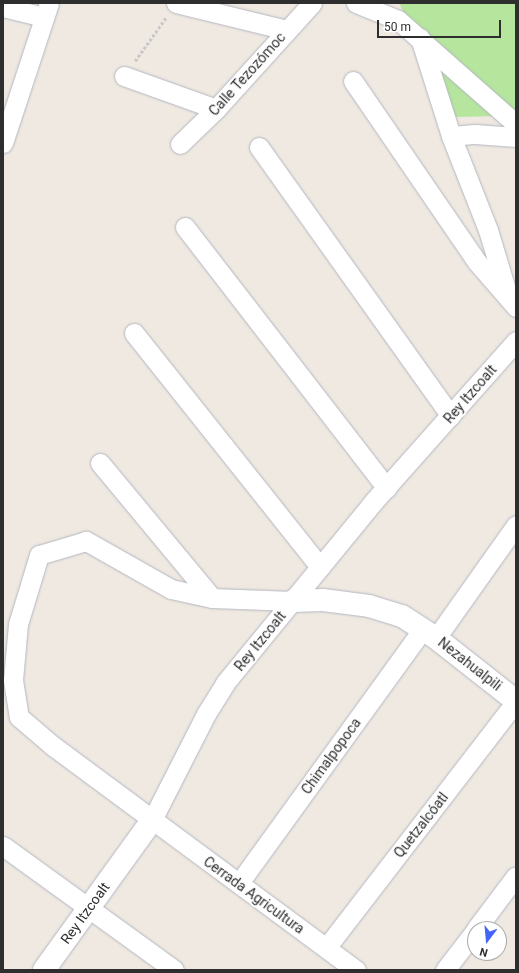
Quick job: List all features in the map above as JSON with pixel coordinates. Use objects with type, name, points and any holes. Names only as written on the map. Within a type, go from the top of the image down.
[{"type":"street","points":[[176,3],[287,30]]},
{"type":"street","name":"Calle Tezozómoc","points":[[180,144],[216,109],[312,3]]},
{"type":"street","points":[[356,3],[398,20],[516,124]]},
{"type":"street","points":[[3,7],[47,10],[11,93],[3,142]]},
{"type":"street","points":[[420,38],[451,136],[488,230],[512,303]]},
{"type":"street","points":[[124,76],[216,109]]},
{"type":"street","points":[[353,81],[477,262],[512,303]]},
{"type":"street","points":[[451,136],[475,134],[516,137]]},
{"type":"street","points":[[259,146],[451,416]]},
{"type":"street","points":[[185,227],[387,488]]},
{"type":"street","points":[[134,333],[320,567]]},
{"type":"street","name":"Rey Itzcoalt","points":[[44,970],[152,820],[206,714],[225,683],[387,488],[516,341]]},
{"type":"street","points":[[100,463],[212,598],[292,601]]},
{"type":"street","name":"Chimalpopoca","points":[[239,883],[430,633],[516,524]]},
{"type":"street","name":"Cerrada Agricultura","points":[[212,598],[171,589],[86,541],[39,554],[18,624],[13,680],[19,717],[152,820],[356,970]]},
{"type":"street","name":"Nezahualpili","points":[[292,601],[323,600],[369,606],[402,616],[430,633],[516,701]]},
{"type":"street","name":"Quetzalcóatl","points":[[326,948],[516,701]]},
{"type":"street","points":[[3,847],[174,970]]},
{"type":"street","points":[[483,921],[516,876]]},
{"type":"street","points":[[445,970],[467,942]]},
{"type":"path","points":[[124,76],[176,3]]},
{"type":"green space","points":[[399,3],[516,3],[516,120],[503,116],[453,117]]}]
